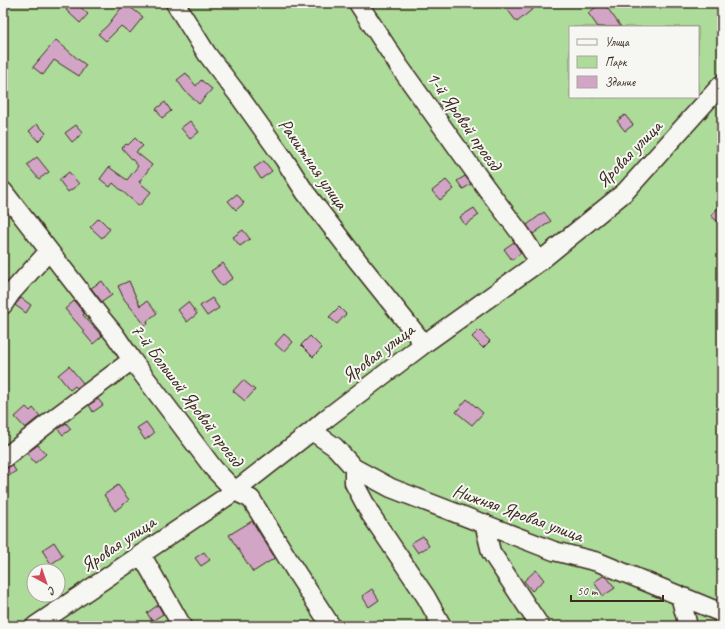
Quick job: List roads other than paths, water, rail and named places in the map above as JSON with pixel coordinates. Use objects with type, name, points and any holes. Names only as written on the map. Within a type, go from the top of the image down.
[{"type":"street","name":"Ракитная улица","points":[[175,3],[207,54],[284,159],[305,192],[424,344]]},
{"type":"street","name":"1-й Яровой проезд","points":[[358,3],[399,66],[521,234],[539,262]]},
{"type":"street","name":"Яровая улица","points":[[35,626],[235,491],[424,344],[539,262],[624,192],[722,84]]},
{"type":"street","name":"7-й Большой Яровой проезд","points":[[3,190],[115,335],[214,469],[235,491],[251,499],[330,626]]},
{"type":"street","points":[[3,305],[49,251]]},
{"type":"street","points":[[3,459],[132,360]]},
{"type":"street","name":"Нижняя Яровая улица","points":[[312,431],[335,448],[354,468],[391,488],[554,551],[598,562],[722,613]]},
{"type":"street","points":[[354,468],[354,483],[370,515],[426,597],[442,626]]},
{"type":"street","points":[[484,523],[491,552],[540,626]]},
{"type":"street","points":[[141,554],[182,626]]},
{"type":"street","points":[[680,596],[688,626]]}]
